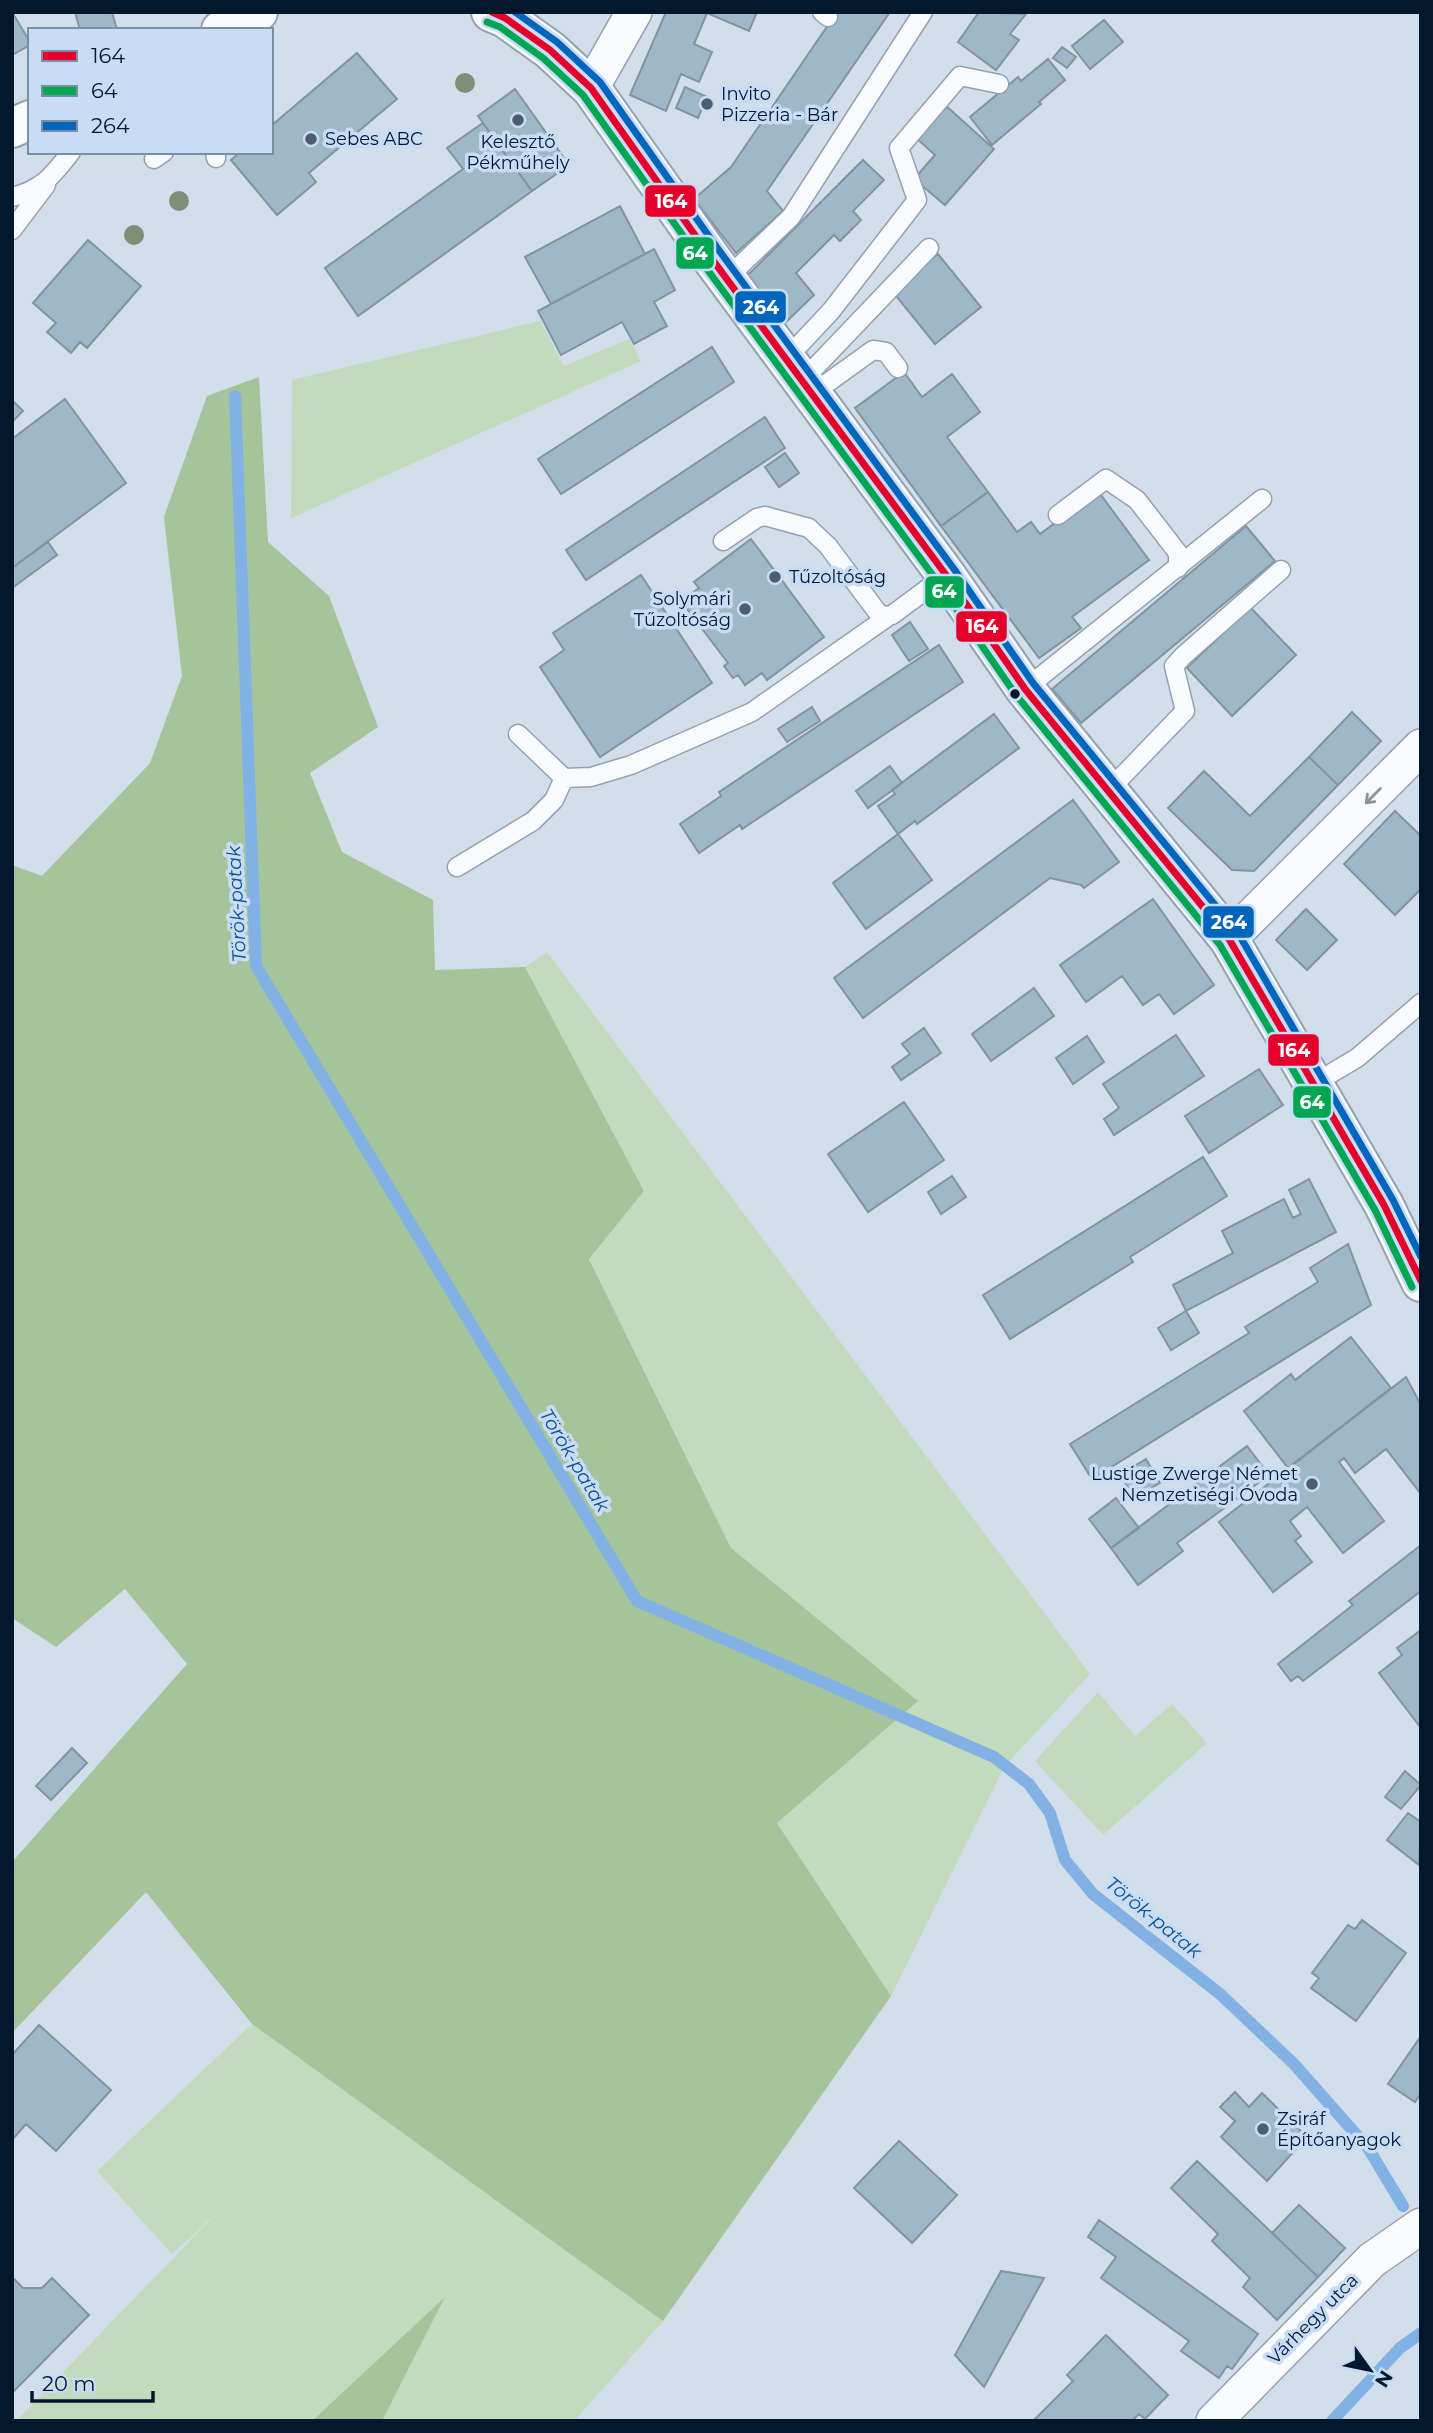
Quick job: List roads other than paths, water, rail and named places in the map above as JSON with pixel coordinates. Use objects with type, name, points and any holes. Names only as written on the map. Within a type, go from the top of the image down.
[{"type":"main road","points":[[225,28],[258,12]]},
{"type":"main road","points":[[491,12],[505,18],[551,50],[591,88],[726,279],[946,575],[1025,689],[1229,939],[1384,1205],[1421,1282]]},
{"type":"main road","points":[[12,128],[28,121]]},
{"type":"street","points":[[591,88],[634,12]]},
{"type":"street","points":[[1229,939],[1421,747]]},
{"type":"street","name":"Várhegy utca","points":[[1214,2421],[1372,2260],[1421,2226]]},
{"type":"lane","points":[[726,279],[791,217],[923,12]]},
{"type":"lane","points":[[800,378],[831,311],[917,200],[899,148],[960,76],[999,84]]},
{"type":"lane","points":[[12,230],[69,154]]},
{"type":"lane","points":[[12,197],[23,195],[48,182]]},
{"type":"lane","points":[[800,378],[929,248]]},
{"type":"lane","points":[[800,378],[873,350],[886,352],[898,368]]},
{"type":"lane","points":[[1058,515],[1106,479],[1137,500],[1178,553],[1178,568]]},
{"type":"lane","points":[[1025,689],[1262,499]]},
{"type":"lane","points":[[723,541],[757,518],[765,516],[809,528],[828,546],[878,612],[889,616]]},
{"type":"lane","points":[[1108,791],[1185,711],[1174,666],[1281,570]]},
{"type":"lane","points":[[518,734],[564,778],[591,777],[631,765],[752,712],[946,575]]},
{"type":"lane","points":[[457,867],[533,821],[554,800],[564,778]]},
{"type":"lane","points":[[1313,1084],[1357,1058],[1421,1003]]},
{"type":"waterway","name":"Török-patak","points":[[235,396],[256,966],[637,1601],[994,1757],[1029,1784],[1050,1813],[1065,1860],[1093,1894],[1220,1994],[1294,2064],[1368,2148],[1403,2206]]},
{"type":"waterway","points":[[1332,2421],[1400,2348],[1421,2333]]},
{"type":"place","name":"Invito Pizzeria - Bár","points":[[707,104]]},
{"type":"place","name":"Kelesztő Pékműhely","points":[[518,120]]},
{"type":"place","name":"Sebes ABC","points":[[311,139]]},
{"type":"place","name":"Tűzoltóság","points":[[775,577]]},
{"type":"place","name":"Solymári Tűzoltóság","points":[[745,609]]},
{"type":"place","name":"Lustige Zwerge Német Nemzetiségi Óvoda","points":[[1312,1484]]},
{"type":"place","name":"Zsiráf Építőanyagok","points":[[1263,2129]]}]
